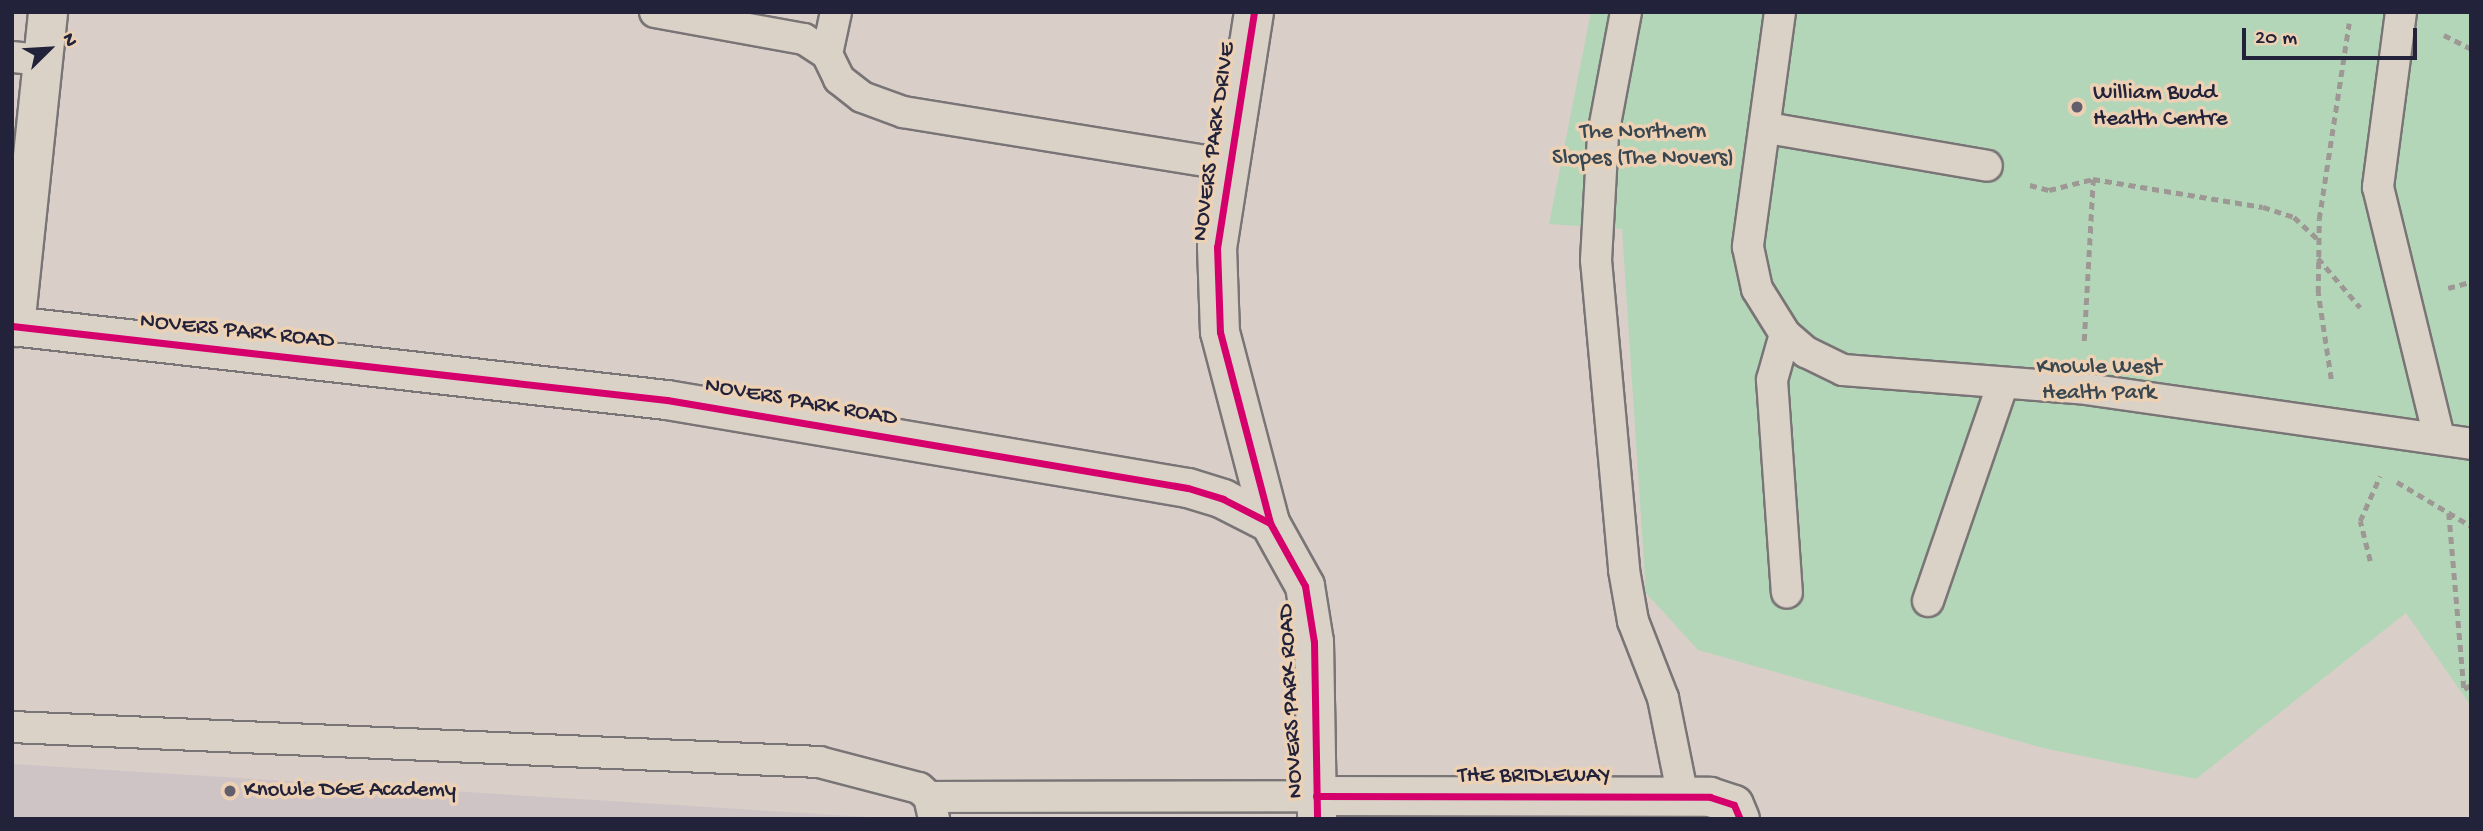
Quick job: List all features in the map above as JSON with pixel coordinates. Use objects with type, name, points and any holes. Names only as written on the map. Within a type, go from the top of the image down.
[{"type":"street","points":[[13,326],[27,59],[48,12]]},
{"type":"street","name":"NOVERS PARK DRIVE","points":[[1254,12],[1217,247],[1220,332],[1270,523]]},
{"type":"street","name":"NOVERS PARK ROAD","points":[[13,326],[667,400],[1188,488],[1270,523],[1305,586],[1314,642],[1317,808]]},
{"type":"street","name":"THE BRIDLEWAY","points":[[1317,808],[1683,797],[1725,799],[1740,819]]},
{"type":"lane","points":[[655,12],[804,39],[827,54],[839,79],[854,91],[903,112],[1230,165]]},
{"type":"lane","points":[[827,54],[836,12]]},
{"type":"lane","points":[[1626,12],[1603,135],[1596,260],[1624,570],[1633,621],[1663,698],[1683,797]]},
{"type":"lane","points":[[1780,12],[1768,128],[1748,247],[1757,289],[1785,334],[1806,352],[1843,370],[2002,386],[2079,388],[2439,437],[2471,444]]},
{"type":"lane","points":[[2401,12],[2378,187],[2439,437]]},
{"type":"lane","points":[[1768,128],[1987,166]]},
{"type":"lane","points":[[1785,334],[1772,380],[1787,592]]},
{"type":"lane","points":[[1928,601],[2002,386]]},
{"type":"lane","points":[[12,727],[819,762],[919,788],[932,808],[1317,808]]},
{"type":"path","points":[[2330,422],[2328,344],[2318,293],[2319,240],[2351,12]]},
{"type":"path","points":[[1987,166],[2049,190],[2093,179],[2263,207],[2294,217],[2319,240]]},
{"type":"path","points":[[2079,388],[2093,179]]},
{"type":"path","points":[[2371,468],[2471,526]]},
{"type":"path","points":[[2370,561],[2360,521],[2382,472]]},
{"type":"path","points":[[2449,512],[2464,688],[2471,685]]},
{"type":"shaded area","name":"Knowle DGE Academy","points":[[12,764],[884,818],[884,819],[12,819]]},
{"type":"green space","name":"Knowle West Health Park","points":[[1591,12],[2471,12],[2471,706],[2406,613],[2196,779],[2043,748],[1698,650],[1646,593],[1622,229],[1549,224]]},
{"type":"cycle path","points":[[1254,12],[1217,247],[1220,332],[1270,523]]},
{"type":"cycle path","points":[[12,326],[667,400],[1188,488],[1223,499],[1270,523],[1305,586],[1314,642],[1317,819]]},
{"type":"cycle path","points":[[1316,796],[1710,797],[1734,805],[1740,819]]},
{"type":"place","name":"William Budd Health Centre","points":[[2077,107]]},
{"type":"place","name":"Knowle DGE Academy","points":[[230,791]]},
{"type":"park label","name":"The Northern Slopes (The Novers)","points":[[1643,146]]}]
